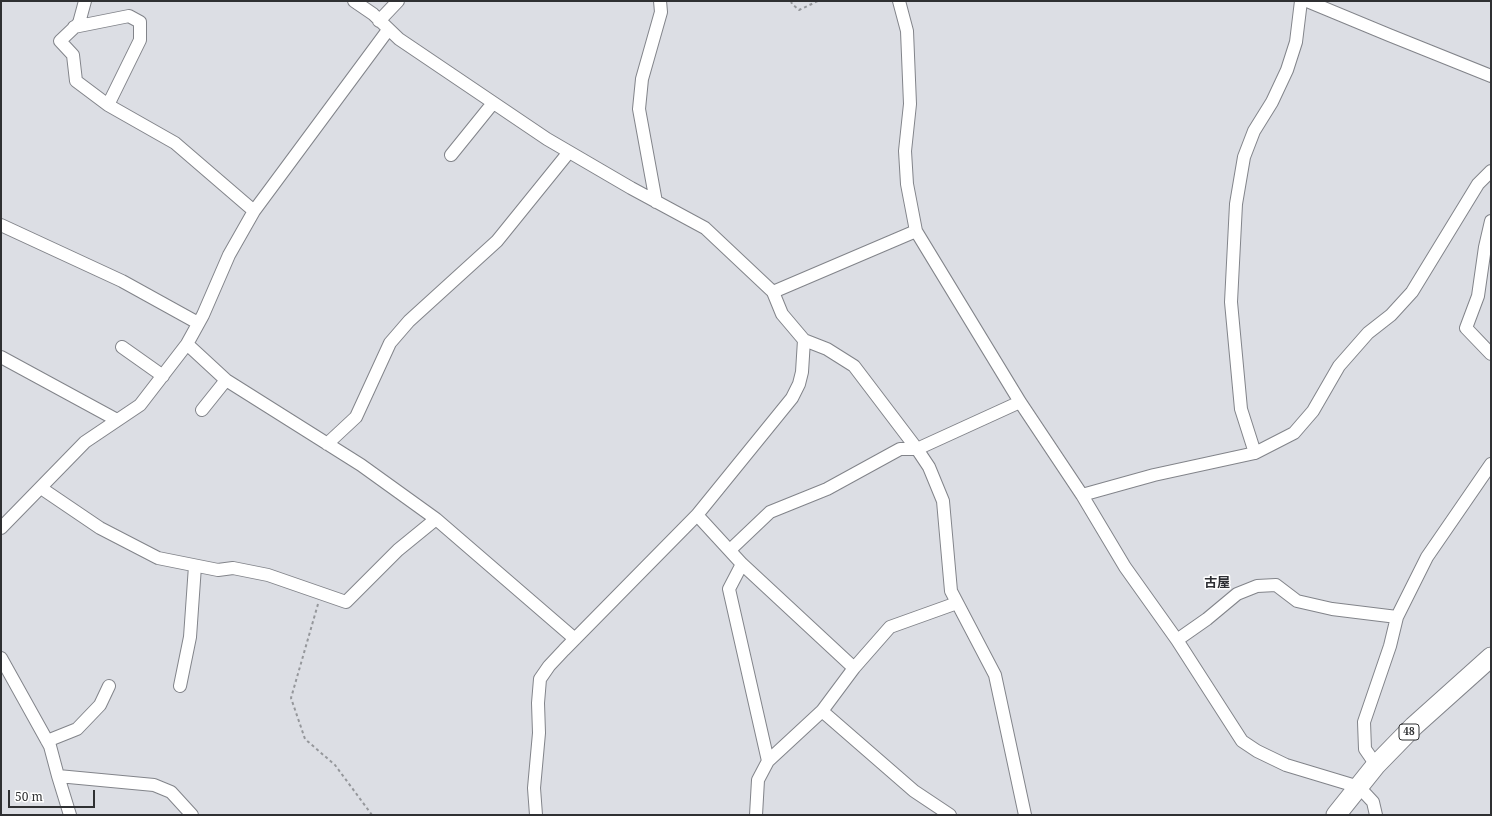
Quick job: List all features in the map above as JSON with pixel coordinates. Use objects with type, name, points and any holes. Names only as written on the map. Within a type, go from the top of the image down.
[{"type":"main road","name":"48","points":[[1336,815],[1376,765],[1414,726],[1491,657]]},
{"type":"street","points":[[85,1],[79,23],[60,41],[73,55],[76,81],[108,105],[175,143],[254,211]]},
{"type":"street","points":[[354,1],[373,14],[399,39],[547,139],[656,202],[705,228],[773,292],[782,314],[804,340],[827,350],[854,366],[917,450],[928,467],[943,501],[950,591],[995,675],[1025,815]]},
{"type":"street","points":[[379,21],[398,1]]},
{"type":"street","points":[[656,202],[639,109],[642,79],[661,12],[660,1]]},
{"type":"street","points":[[899,1],[907,31],[910,104],[905,151],[907,184],[916,231],[1020,402],[1082,495],[1125,567],[1177,640],[1242,741],[1257,751],[1286,765],[1359,787],[1373,802],[1376,815]]},
{"type":"street","points":[[1256,453],[1241,409],[1231,302],[1236,204],[1244,157],[1254,131],[1272,102],[1287,70],[1296,42],[1301,1]]},
{"type":"street","points":[[1307,1],[1491,76]]},
{"type":"street","points":[[74,27],[129,16],[140,22],[140,40],[108,105]]},
{"type":"street","points":[[1,528],[85,442],[140,405],[163,376],[187,344],[229,256],[254,211],[388,30]]},
{"type":"street","points":[[451,155],[493,103]]},
{"type":"street","points":[[327,444],[356,418],[390,343],[408,321],[497,241],[569,152]]},
{"type":"street","points":[[1082,495],[1154,475],[1256,453],[1294,433],[1313,411],[1338,366],[1368,332],[1391,315],[1412,292],[1478,184],[1491,171]]},
{"type":"street","points":[[1491,221],[1485,247],[1478,296],[1466,328],[1491,354]]},
{"type":"street","points":[[1,225],[122,281],[198,323]]},
{"type":"street","points":[[773,292],[916,231]]},
{"type":"street","points":[[536,815],[534,788],[539,733],[538,703],[540,679],[549,666],[575,639],[698,515],[792,398],[799,384],[802,372],[804,340]]},
{"type":"street","points":[[187,344],[226,380],[361,465],[436,519],[575,639]]},
{"type":"street","points":[[122,347],[163,376]]},
{"type":"street","points":[[1,357],[117,420]]},
{"type":"street","points":[[202,410],[226,380]]},
{"type":"street","points":[[730,550],[770,512],[827,489],[900,449],[917,450],[1020,402]]},
{"type":"street","points":[[1376,765],[1365,749],[1364,722],[1390,646],[1397,617],[1427,557],[1491,464]]},
{"type":"street","points":[[41,488],[100,528],[158,558],[218,570],[233,568],[268,576],[346,602],[398,550],[436,519]]},
{"type":"street","points":[[698,515],[742,564],[854,668]]},
{"type":"street","points":[[742,564],[729,589],[768,761]]},
{"type":"street","points":[[180,686],[190,637],[195,566]]},
{"type":"street","points":[[1177,640],[1207,619],[1237,594],[1257,586],[1276,586],[1297,601],[1304,603],[1339,610],[1397,617]]},
{"type":"street","points":[[756,815],[758,780],[768,761],[822,711],[854,668],[890,627],[957,603]]},
{"type":"street","points":[[1,658],[5,676],[50,746],[70,815]]},
{"type":"street","points":[[47,741],[78,729],[100,705],[109,686]]},
{"type":"street","points":[[822,711],[914,791],[950,815]]},
{"type":"street","points":[[58,776],[154,785],[171,792],[192,815]]},
{"type":"path","points":[[792,1],[792,4],[799,10],[818,1]]},
{"type":"path","points":[[321,594],[291,698],[305,739],[334,764],[372,815]]},
{"type":"district","name":"古屋","points":[[1217,583]]}]
